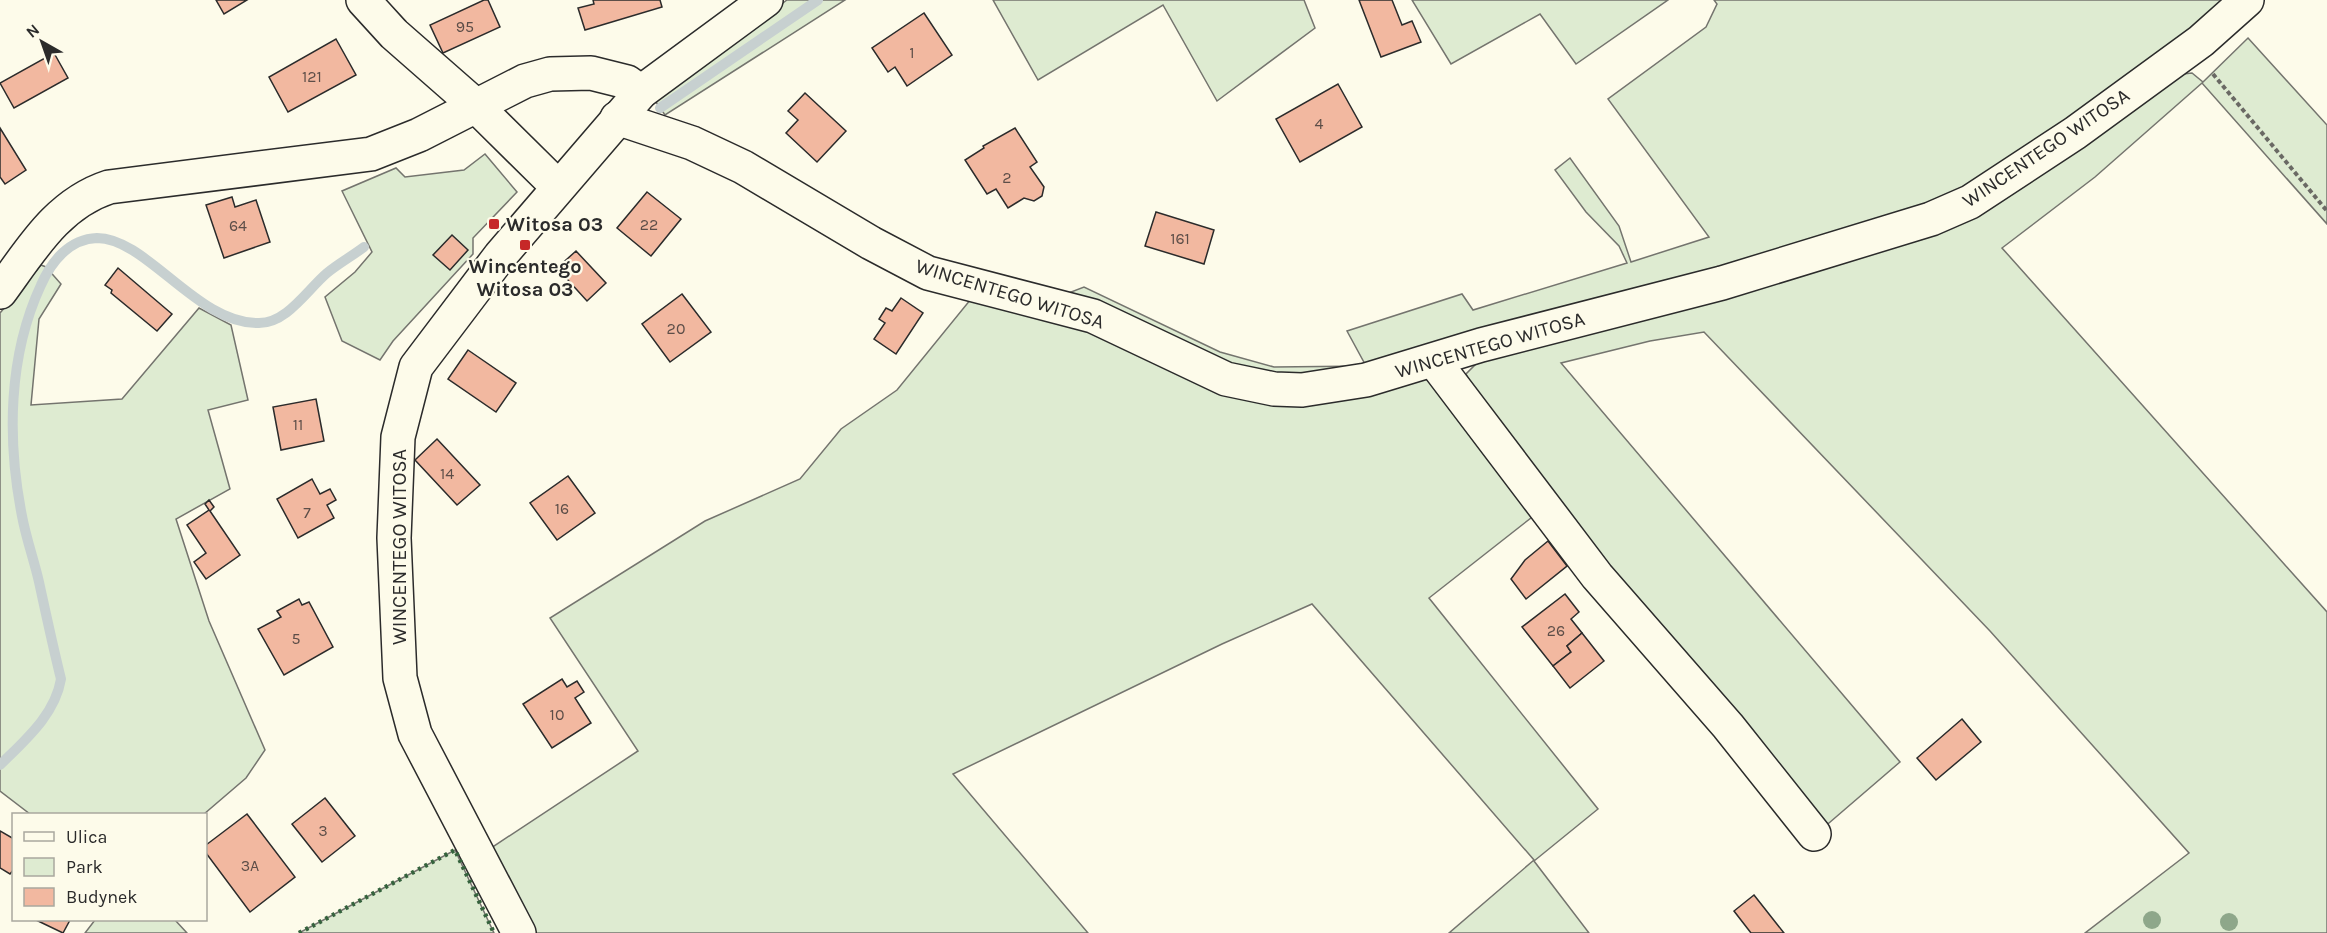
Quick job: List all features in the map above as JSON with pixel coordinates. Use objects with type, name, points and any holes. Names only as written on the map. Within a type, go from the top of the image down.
[{"type":"street","points":[[363,0],[394,34],[476,105],[558,187]]},
{"type":"street","points":[[617,118],[641,92],[766,0]]},
{"type":"street","name":"WINCENTEGO WITOSA","points":[[519,933],[415,734],[400,678],[394,538],[398,437],[416,367],[500,255],[617,118],[692,143],[743,166],[871,243],[928,273],[1093,316],[1226,379],[1274,389],[1302,390],[1366,380],[1481,345],[1722,284],[1931,219],[1970,202],[2056,146],[2192,47],[2247,0]]},
{"type":"street","points":[[0,292],[63,211],[90,193],[109,187],[371,154],[410,139],[525,81],[550,74],[591,73],[627,82],[641,92]]},
{"type":"street","points":[[1434,361],[1597,576],[1728,726],[1814,834]]},
{"type":"path","points":[[2192,47],[2251,123],[2327,212]]},
{"type":"green space","points":[[787,0],[845,0],[665,115],[656,102],[672,84]]},
{"type":"green space","points":[[993,0],[1304,0],[1315,28],[1217,101],[1163,5],[1038,80]]},
{"type":"green space","points":[[1412,0],[1668,0],[1576,64],[1540,14],[1451,64]]},
{"type":"green space","points":[[1714,0],[2232,0],[2207,22],[1935,210],[1334,377],[1244,376],[1058,297],[1084,287],[1220,352],[1274,367],[1366,366],[1347,331],[1462,294],[1473,310],[1627,263],[1619,246],[1586,212],[1555,170],[1570,158],[1619,226],[1631,262],[1709,237],[1608,99],[1706,27],[1717,4]]},
{"type":"green space","points":[[2248,38],[2327,125],[2327,224],[2202,83],[2095,177],[2002,248],[2327,612],[2327,933],[2085,933],[2189,853],[1990,631],[1704,332],[1650,341],[1561,363],[1900,762],[1822,829],[1497,431],[1466,374],[1481,359],[1860,251],[2183,74],[2192,73],[2203,82]]},
{"type":"green space","points":[[485,154],[517,192],[473,238],[473,254],[393,341],[380,360],[342,341],[325,297],[355,272],[372,252],[342,191],[396,168],[405,177],[464,170]]},
{"type":"green space","points":[[41,265],[46,267],[61,284],[39,319],[31,405],[122,399],[199,308],[231,325],[248,400],[208,410],[230,489],[176,519],[209,621],[265,750],[246,778],[205,813],[29,813],[0,791],[0,313]]},
{"type":"green space","points":[[975,294],[1025,304],[1193,375],[1415,374],[1443,385],[1536,514],[1429,598],[1598,809],[1534,861],[1589,933],[1449,933],[1534,860],[1312,604],[1222,644],[953,774],[1088,933],[533,933],[491,848],[638,751],[550,618],[705,521],[800,479],[841,429],[897,390]]},
{"type":"green space","points":[[455,850],[494,933],[299,933]]},
{"type":"green space","points":[[94,921],[176,921],[187,933],[85,933]]},
{"type":"building","points":[[216,0],[247,0],[224,14]]},
{"type":"building","points":[[488,0],[500,27],[443,53],[430,25]]},
{"type":"building","points":[[593,0],[660,0],[662,7],[585,30],[578,8],[594,4]]},
{"type":"building","points":[[1359,0],[1392,0],[1402,25],[1412,21],[1421,42],[1381,57]]},
{"type":"building","points":[[924,13],[952,55],[907,86],[895,67],[888,72],[872,48]]},
{"type":"building","points":[[336,39],[356,75],[288,112],[269,77]]},
{"type":"building","points":[[54,53],[68,78],[14,108],[0,83]]},
{"type":"building","points":[[1338,84],[1362,127],[1300,162],[1276,119]]},
{"type":"building","points":[[805,93],[846,131],[817,162],[786,133],[798,120],[788,111]]},
{"type":"building","points":[[0,128],[26,170],[5,184],[0,177]]},
{"type":"building","points":[[1015,128],[1037,162],[1030,167],[1044,187],[1042,196],[1034,201],[1024,198],[1008,208],[996,189],[987,194],[965,160],[984,148],[983,146]]},
{"type":"building","points":[[647,192],[681,219],[651,256],[617,228]]},
{"type":"building","points":[[232,197],[235,207],[256,200],[270,242],[224,258],[206,205]]},
{"type":"building","points":[[1156,212],[1214,230],[1204,264],[1145,246]]},
{"type":"building","points":[[452,235],[468,250],[450,270],[433,255]]},
{"type":"building","points":[[576,251],[606,283],[587,301],[557,268]]},
{"type":"building","points":[[118,268],[172,314],[157,331],[111,293],[112,290],[105,285]]},
{"type":"building","points":[[682,294],[711,332],[670,362],[642,324]]},
{"type":"building","points":[[901,298],[923,313],[896,354],[874,339],[885,323],[879,319],[886,308],[892,311]]},
{"type":"building","points":[[468,350],[516,383],[496,412],[448,379]]},
{"type":"building","points":[[316,399],[324,441],[281,450],[273,407]]},
{"type":"building","points":[[437,439],[480,485],[457,505],[415,460]]},
{"type":"building","points":[[568,476],[595,513],[557,540],[530,503]]},
{"type":"building","points":[[312,479],[320,494],[330,489],[336,500],[327,505],[334,518],[298,538],[277,499]]},
{"type":"building","points":[[209,500],[214,507],[210,511],[240,555],[206,579],[194,562],[206,553],[187,525],[209,510],[205,504]]},
{"type":"building","points":[[1548,541],[1567,566],[1526,599],[1511,579],[1525,560]]},
{"type":"building","points":[[1565,594],[1579,612],[1571,619],[1582,633],[1567,646],[1571,652],[1553,666],[1522,627]]},
{"type":"building","points":[[299,599],[302,605],[309,602],[333,647],[284,675],[258,629],[281,617],[277,611]]},
{"type":"building","points":[[1582,633],[1604,661],[1570,688],[1553,666],[1571,652],[1567,646]]},
{"type":"building","points":[[562,679],[567,687],[577,681],[584,692],[575,698],[591,723],[552,748],[523,704]]},
{"type":"building","points":[[1962,719],[1981,742],[1936,780],[1917,758]]},
{"type":"building","points":[[325,798],[355,836],[322,862],[292,824]]},
{"type":"building","points":[[247,814],[295,877],[250,912],[207,854],[207,844]]},
{"type":"building","points":[[0,831],[12,838],[12,872],[10,874],[0,868]]},
{"type":"building","points":[[1754,895],[1784,933],[1751,933],[1734,911]]},
{"type":"building","points":[[38,921],[69,921],[63,933]]},
{"type":"waterway","points":[[660,108],[818,0]]},
{"type":"waterway","points":[[0,765],[46,715],[58,692],[61,679],[22,516],[14,458],[13,428],[17,369],[22,340],[30,312],[50,268],[62,253],[87,239],[97,238],[116,242],[154,265],[215,311],[237,320],[259,323],[269,322],[288,312],[327,273],[364,247]]},
{"type":"hedge","points":[[299,933],[455,850],[494,933]]},
{"type":"place","name":"Witosa 03","points":[[494,224]]},
{"type":"place","name":"Wincentego Witosa 03","points":[[525,245]]}]
